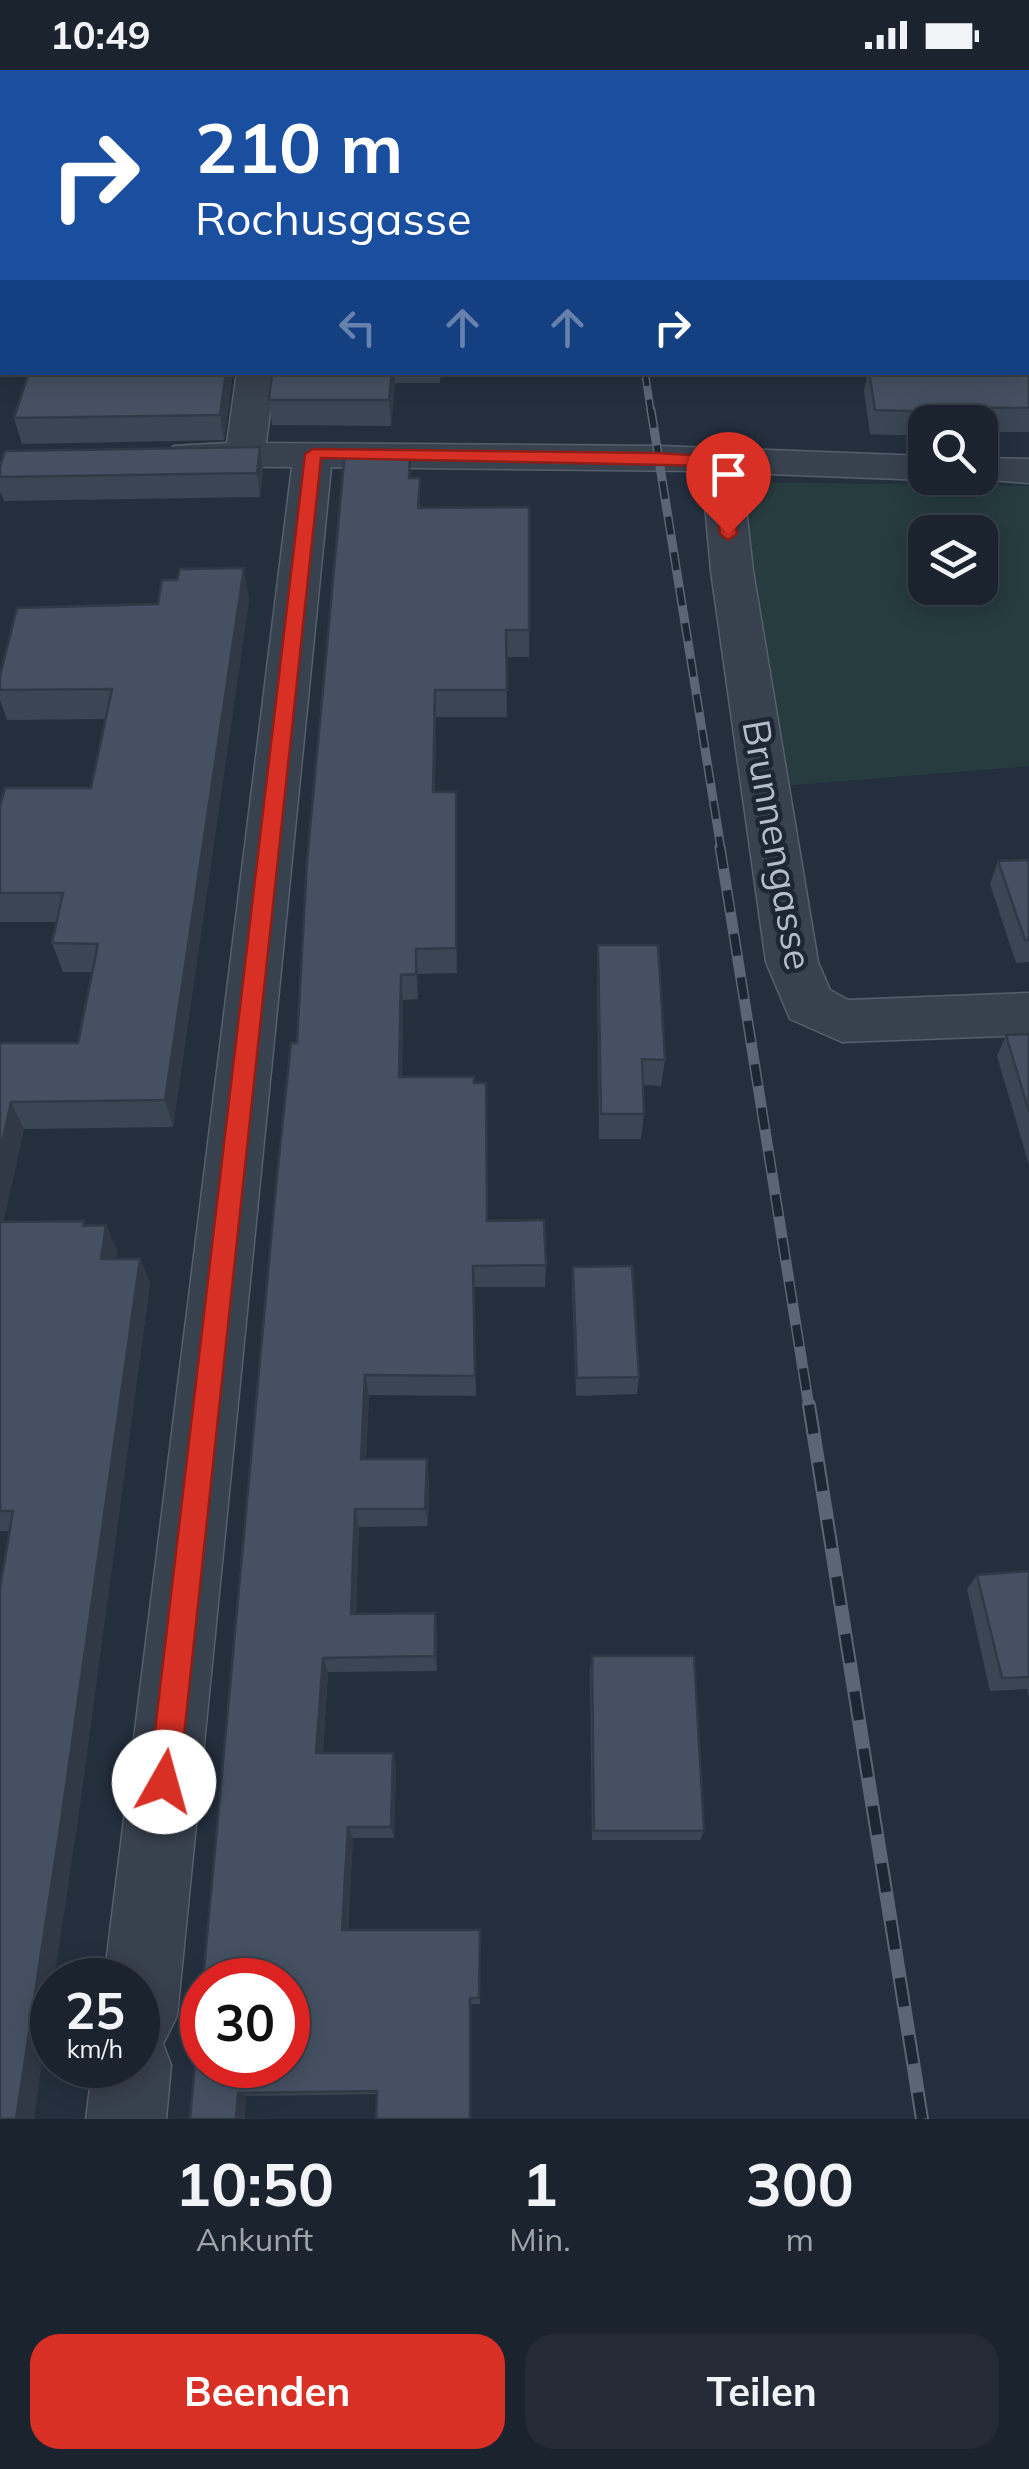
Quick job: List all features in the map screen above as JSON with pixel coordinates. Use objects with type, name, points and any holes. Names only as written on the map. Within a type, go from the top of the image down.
[{"type":"street","points":[[244,453],[256,375]]},
{"type":"street","points":[[144,1958],[313,454]]},
{"type":"street","points":[[152,455],[658,458],[908,468]]},
{"type":"street","name":"Brunnengasse","points":[[721,462],[732,571],[792,962],[810,1004],[842,1021],[1029,1014]]},
{"type":"street","points":[[998,470],[1029,471]]},
{"type":"street","points":[[126,2119],[129,2088]]},
{"type":"green space","points":[[734,482],[908,484],[908,495],[998,495],[998,486],[1029,486],[1029,766],[768,787]]},
{"type":"building","points":[[28,375],[226,375],[220,415],[14,418]]},
{"type":"building","points":[[272,375],[392,375],[389,400],[269,400]]},
{"type":"building","points":[[869,375],[1029,375],[1029,408],[908,405],[908,411],[875,410]]},
{"type":"building","points":[[260,447],[257,473],[0,477],[5,451]]},
{"type":"building","points":[[410,450],[409,478],[420,478],[418,508],[529,507],[529,630],[506,630],[507,690],[435,690],[433,792],[456,792],[456,948],[416,949],[416,974],[401,975],[399,1077],[474,1077],[474,1083],[486,1083],[487,1221],[544,1220],[546,1265],[473,1266],[475,1376],[365,1375],[361,1459],[427,1459],[425,1509],[355,1509],[351,1614],[435,1613],[435,1656],[323,1658],[316,1753],[393,1753],[391,1827],[348,1827],[342,1930],[480,1930],[479,1998],[470,1998],[470,2119],[376,2119],[377,2091],[238,2093],[236,2119],[190,2119],[193,2088],[310,2088],[310,1958],[205,1958],[276,1186],[291,1043],[297,1043],[307,862],[345,451]]},
{"type":"building","points":[[244,568],[165,1100],[11,1102],[0,1152],[0,1043],[78,1043],[98,944],[52,943],[63,893],[0,893],[0,806],[5,788],[91,788],[112,689],[0,690],[17,608],[158,604],[162,580],[177,580],[180,569]]},
{"type":"building","points":[[1029,860],[1029,940],[1025,940],[998,861]]},
{"type":"building","points":[[598,945],[658,945],[665,1060],[642,1059],[644,1114],[601,1114]]},
{"type":"building","points":[[1029,1034],[1029,1112],[1006,1035]]},
{"type":"building","points":[[84,1221],[83,1226],[106,1225],[101,1259],[140,1259],[40,1958],[30,1958],[30,2026],[16,2119],[0,2119],[0,1588],[13,1511],[0,1511],[0,1222]]},
{"type":"building","points":[[632,1266],[639,1377],[577,1378],[573,1267]]},
{"type":"building","points":[[1029,1571],[1029,1677],[1002,1678],[977,1575]]},
{"type":"building","points":[[592,1656],[694,1656],[704,1831],[594,1831]]},
{"type":"railway","points":[[645,375],[651,413]]},
{"type":"railway","points":[[651,410],[721,849]]},
{"type":"railway","points":[[720,847],[809,1407]]},
{"type":"railway","points":[[809,1405],[922,2119]]},
{"type":"route","points":[[164,1782],[313,454],[721,462],[728,534]]}]
